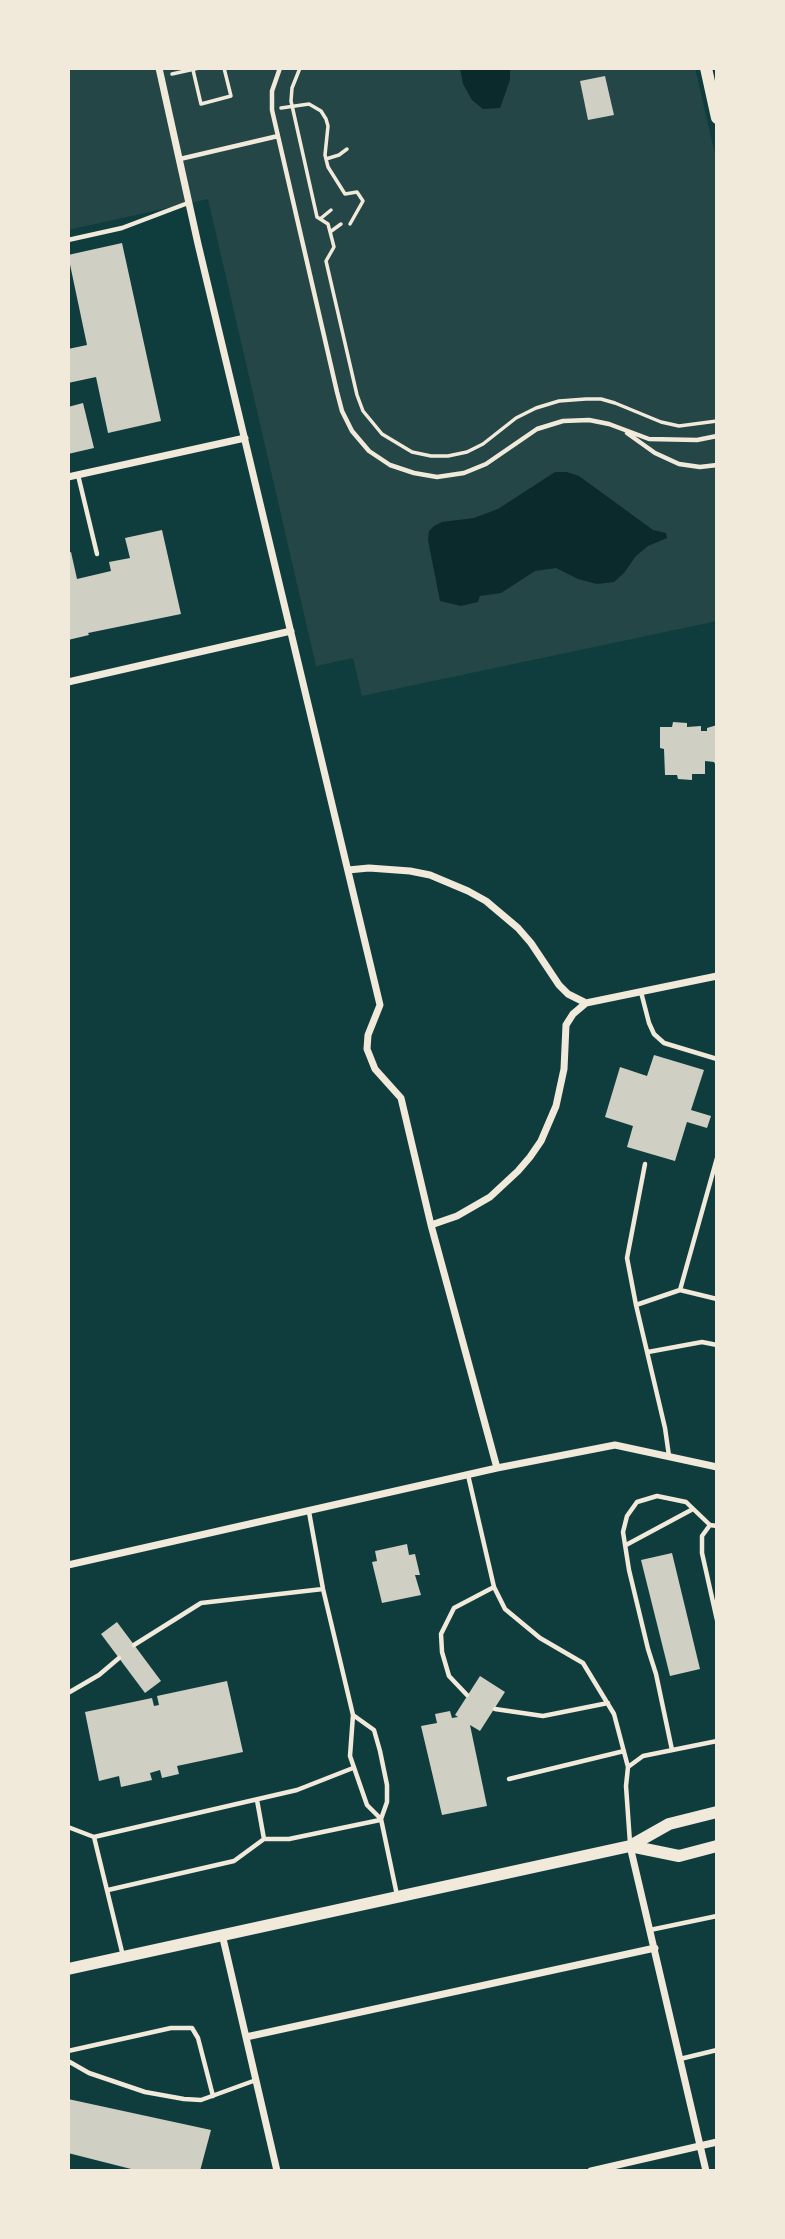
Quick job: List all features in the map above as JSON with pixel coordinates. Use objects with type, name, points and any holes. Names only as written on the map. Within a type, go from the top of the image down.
[{"type":"main road","points":[[706,68],[717,118]]},
{"type":"main road","points":[[68,1969],[631,1846],[669,1824],[717,1812]]},
{"type":"main road","points":[[631,1846],[679,1856],[717,1846]]},
{"type":"street","points":[[159,68],[380,1005],[368,1035],[367,1049],[374,1069],[401,1098],[431,1225],[497,1468]]},
{"type":"street","points":[[68,477],[245,438]]},
{"type":"street","points":[[68,682],[291,631]]},
{"type":"street","points":[[348,870],[369,868],[411,871],[468,891],[486,901],[518,928],[559,985],[568,994],[586,1003]]},
{"type":"street","points":[[431,1225],[457,1216],[490,1197],[518,1171],[541,1141],[556,1106],[564,1069],[566,1026],[573,1014],[586,1003],[717,976]]},
{"type":"street","points":[[68,1564],[497,1468],[615,1445],[717,1467]]},
{"type":"street","points":[[631,1846],[706,2171]]},
{"type":"street","points":[[222,1934],[277,2171]]},
{"type":"street","points":[[246,2037],[655,1948]]},
{"type":"street","points":[[591,2171],[717,2143]]},
{"type":"lane","points":[[280,68],[272,91],[272,110],[278,136],[342,411],[352,431],[369,451],[390,466],[437,477],[464,473],[486,464],[537,429],[563,421],[589,420],[609,424],[649,439],[697,440],[717,436]]},
{"type":"lane","points":[[179,159],[278,136]]},
{"type":"lane","points":[[68,240],[122,228],[189,203]]},
{"type":"lane","points":[[624,431],[654,453],[679,464],[700,467],[717,465]]},
{"type":"lane","points":[[78,475],[97,554]]},
{"type":"lane","points":[[641,992],[654,1034],[664,1043],[717,1059]]},
{"type":"lane","points":[[680,1290],[717,1158]]},
{"type":"lane","points":[[645,1164],[627,1258],[669,1455]]},
{"type":"lane","points":[[636,1305],[680,1290],[717,1299]]},
{"type":"lane","points":[[648,1352],[702,1342],[717,1345]]},
{"type":"lane","points":[[468,1475],[494,1587],[505,1609],[540,1638],[583,1663],[614,1714],[628,1767],[626,1786],[631,1846]]},
{"type":"lane","points":[[672,1750],[629,1570],[623,1532],[627,1516],[637,1502],[657,1496],[686,1502],[710,1525],[717,1526]]},
{"type":"lane","points":[[626,1545],[693,1509]]},
{"type":"lane","points":[[309,1512],[323,1589],[353,1715],[350,1756],[367,1805],[381,1819]]},
{"type":"lane","points":[[710,1525],[702,1536],[702,1553],[717,1620]]},
{"type":"lane","points":[[467,1695],[449,1676],[444,1664],[441,1634],[443,1626],[454,1608],[494,1587]]},
{"type":"lane","points":[[134,1644],[201,1603],[323,1589]]},
{"type":"lane","points":[[68,1693],[99,1675],[119,1658]]},
{"type":"lane","points":[[495,1709],[528,1716],[557,1715],[608,1703]]},
{"type":"lane","points":[[353,1715],[374,1730],[380,1751],[387,1785],[387,1802],[381,1819],[398,1896]]},
{"type":"lane","points":[[628,1767],[643,1756],[717,1741]]},
{"type":"lane","points":[[509,1779],[624,1751]]},
{"type":"lane","points":[[68,1827],[94,1838],[297,1790],[353,1768]]},
{"type":"lane","points":[[257,1800],[264,1839]]},
{"type":"lane","points":[[108,1890],[234,1861],[264,1839],[289,1839],[381,1819]]},
{"type":"lane","points":[[94,1838],[123,1957]]},
{"type":"lane","points":[[650,1930],[717,1916]]},
{"type":"lane","points":[[68,2051],[171,2028],[192,2028],[198,2038],[213,2096]]},
{"type":"lane","points":[[680,2059],[717,2050]]},
{"type":"lane","points":[[68,2061],[89,2073],[145,2092],[184,2099],[201,2100],[256,2080]]},
{"type":"path","points":[[160,77],[199,68]]},
{"type":"path","points":[[193,70],[201,104],[231,96],[224,68]]},
{"type":"path","points":[[300,68],[292,88],[292,105],[317,217],[328,224],[334,247],[326,261],[357,395],[371,423],[382,435],[412,452],[448,456],[467,452],[483,444],[516,418],[536,408],[559,401],[586,399],[615,403],[661,422],[679,426],[717,421]]},
{"type":"path","points":[[272,110],[309,104],[321,111],[328,126],[326,159],[333,177],[345,194],[357,192],[363,201],[350,224]]},
{"type":"path","points":[[326,159],[339,156],[347,149]]},
{"type":"path","points":[[320,219],[331,210]]},
{"type":"path","points":[[330,232],[341,224]]},
{"type":"shaded area","points":[[68,68],[695,68],[717,163],[717,621],[362,696],[353,658],[316,666],[208,199],[68,230]]},
{"type":"shaded area","points":[[460,68],[510,68],[510,80],[500,108],[483,109],[472,100],[463,84]]},
{"type":"shaded area","points":[[555,472],[579,476],[653,530],[666,533],[667,538],[648,546],[614,582],[597,584],[578,579],[556,568],[535,571],[501,593],[480,596],[478,602],[461,606],[440,601],[428,540],[429,531],[442,522],[474,518],[498,509]]},
{"type":"building","points":[[605,76],[614,115],[588,120],[580,81]]},
{"type":"building","points":[[122,243],[161,421],[108,433],[96,377],[68,383],[68,349],[87,345],[68,255]]},
{"type":"building","points":[[83,403],[94,448],[68,454],[68,407]]},
{"type":"building","points":[[162,530],[181,614],[88,633],[89,635],[68,640],[68,553],[71,552],[77,579],[111,571],[109,562],[130,558],[125,538]]},
{"type":"building","points":[[673,722],[687,723],[687,727],[701,726],[701,731],[707,731],[707,728],[717,725],[717,768],[714,762],[705,761],[705,774],[692,774],[692,780],[678,779],[677,775],[665,775],[664,749],[660,748],[660,727],[672,727]]},
{"type":"building","points":[[654,1055],[704,1070],[691,1110],[711,1116],[707,1128],[687,1122],[675,1161],[627,1147],[633,1126],[605,1117],[620,1067],[647,1076]]},
{"type":"building","points":[[407,1544],[409,1555],[415,1554],[420,1575],[415,1575],[421,1595],[382,1603],[372,1562],[377,1561],[375,1551]]},
{"type":"building","points":[[672,1553],[700,1669],[670,1676],[641,1560]]},
{"type":"building","points":[[117,1622],[161,1681],[145,1693],[101,1634]]},
{"type":"building","points":[[480,1676],[505,1692],[480,1731],[470,1725],[487,1806],[442,1815],[421,1726],[437,1723],[435,1714],[450,1711],[452,1718],[458,1717],[455,1715]]},
{"type":"building","points":[[227,1681],[243,1752],[177,1766],[179,1774],[162,1778],[160,1770],[150,1773],[152,1780],[121,1787],[119,1776],[99,1781],[85,1712],[152,1698],[154,1706],[159,1705],[157,1696]]},
{"type":"building","points":[[68,2099],[211,2130],[200,2171],[139,2171],[68,2153]]}]
